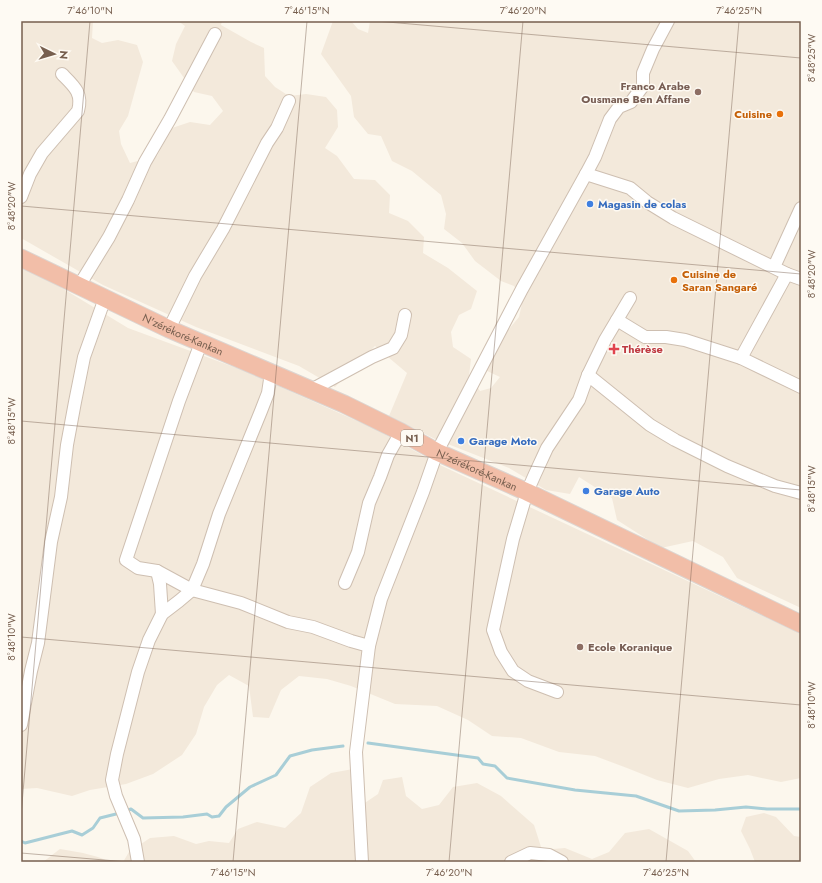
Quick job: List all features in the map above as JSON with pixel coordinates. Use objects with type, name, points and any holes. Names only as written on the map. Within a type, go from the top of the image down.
[{"type":"highway","name":"N'zérékoré-Kankan","points":[[21,258],[169,329],[344,404],[401,432],[437,452],[527,492],[801,624]]},
{"type":"street","points":[[362,862],[356,752],[369,646],[381,599],[437,452],[518,296],[596,157],[610,120],[619,107],[631,102],[643,86],[643,73],[668,21]]},
{"type":"street","points":[[79,286],[109,237],[145,162],[170,119],[215,34]]},
{"type":"street","points":[[21,197],[30,174],[42,153],[78,111],[80,102],[78,91],[62,74]]},
{"type":"street","points":[[169,329],[195,276],[223,229],[267,144],[277,128],[289,101]]},
{"type":"street","points":[[586,174],[630,188],[647,202],[673,218],[787,274],[801,279]]},
{"type":"street","points":[[774,267],[801,208]]},
{"type":"street","points":[[741,358],[787,274]]},
{"type":"street","points":[[21,725],[38,643],[51,542],[61,497],[67,445],[75,402],[84,357],[105,298]]},
{"type":"street","points":[[556,692],[528,681],[513,671],[501,652],[494,630],[513,539],[527,492],[547,448],[580,400],[588,375],[605,340],[630,298]]},
{"type":"street","points":[[310,390],[393,348],[401,335],[405,315]]},
{"type":"street","points":[[617,320],[645,337],[666,337],[685,340],[741,358],[801,387]]},
{"type":"street","points":[[201,343],[179,401],[126,560],[138,568],[157,572],[192,590],[241,603],[288,622],[313,627],[369,646]]},
{"type":"street","points":[[138,862],[134,839],[116,796],[112,780],[116,754],[138,672],[162,614],[192,590],[203,564],[218,514],[262,411],[268,393],[271,373]]},
{"type":"street","points":[[588,375],[626,408],[674,440],[728,466],[775,486],[801,493]]},
{"type":"street","points":[[345,584],[358,552],[369,503],[388,454],[401,432]]},
{"type":"street","points":[[157,572],[160,584],[162,614]]},
{"type":"street","points":[[511,862],[530,853],[549,856],[562,862]]},
{"type":"shaded area","points":[[21,21],[93,21],[92,38],[102,43],[118,40],[137,45],[143,62],[128,116],[119,131],[121,144],[130,163],[157,156],[172,128],[190,122],[210,125],[223,111],[212,96],[194,92],[172,61],[176,44],[185,26],[178,21],[222,21],[221,25],[264,48],[265,76],[275,87],[289,96],[306,94],[326,97],[337,110],[338,127],[325,148],[337,156],[354,179],[375,180],[390,195],[389,213],[408,221],[424,237],[423,253],[448,268],[477,291],[471,309],[459,315],[451,332],[453,347],[471,359],[469,376],[480,391],[491,388],[500,377],[485,370],[505,334],[519,317],[523,299],[514,286],[501,281],[475,261],[462,243],[444,229],[446,214],[441,195],[412,171],[392,161],[381,136],[368,134],[354,117],[351,96],[321,54],[333,21],[351,21],[358,29],[368,33],[370,21],[801,21],[801,608],[737,578],[723,557],[693,541],[661,548],[617,520],[612,498],[579,477],[570,494],[546,490],[509,468],[435,439],[389,416],[407,373],[375,346],[335,387],[299,366],[196,327],[103,285],[21,238]]},
{"type":"shaded area","points":[[21,265],[128,328],[242,370],[373,428],[442,466],[801,634],[801,778],[781,782],[748,775],[719,779],[688,788],[657,780],[595,756],[559,752],[521,738],[492,736],[468,720],[437,706],[395,704],[351,686],[327,679],[299,676],[281,690],[269,718],[253,717],[249,686],[229,675],[217,685],[204,707],[196,734],[182,755],[153,774],[126,784],[90,790],[72,796],[37,788],[21,789]]},
{"type":"shaded area","points":[[353,769],[353,811],[378,794],[383,780],[402,777],[406,796],[422,809],[439,805],[453,787],[477,783],[501,796],[534,825],[542,850],[565,848],[592,859],[609,852],[625,833],[649,829],[688,851],[696,862],[123,862],[129,852],[150,838],[174,836],[196,844],[209,841],[229,843],[238,829],[257,822],[285,828],[301,813],[310,787],[331,773]]},
{"type":"shaded area","points":[[764,813],[776,817],[794,836],[801,837],[801,862],[755,862],[741,831],[746,817]]},
{"type":"shaded area","points":[[60,849],[83,853],[111,862],[43,862]]},
{"type":"waterway","points":[[368,743],[478,758],[483,764],[495,766],[507,778],[575,790],[636,796],[679,811],[746,807],[767,809],[801,809]]},
{"type":"waterway","points":[[126,811],[131,809],[143,818],[183,817],[207,814],[212,817],[219,816],[226,807],[250,787],[276,775],[290,756],[312,750],[343,746]]},
{"type":"waterway","points":[[21,841],[25,843],[72,831],[82,835],[93,828],[100,818],[120,813]]},
{"type":"place","name":"Franco Arabe Ousmane Ben Affane","points":[[698,92]]},
{"type":"place","name":"Cuisine","points":[[780,114]]},
{"type":"place","name":"Magasin de colas","points":[[590,204]]},
{"type":"place","name":"Cuisine de Saran Sangaré","points":[[674,280]]},
{"type":"place","name":"Thérèse","points":[[614,349]]},
{"type":"place","name":"Garage Moto","points":[[461,441]]},
{"type":"place","name":"Garage Auto","points":[[586,491]]},
{"type":"place","name":"Ecole Koranique","points":[[580,647]]}]
